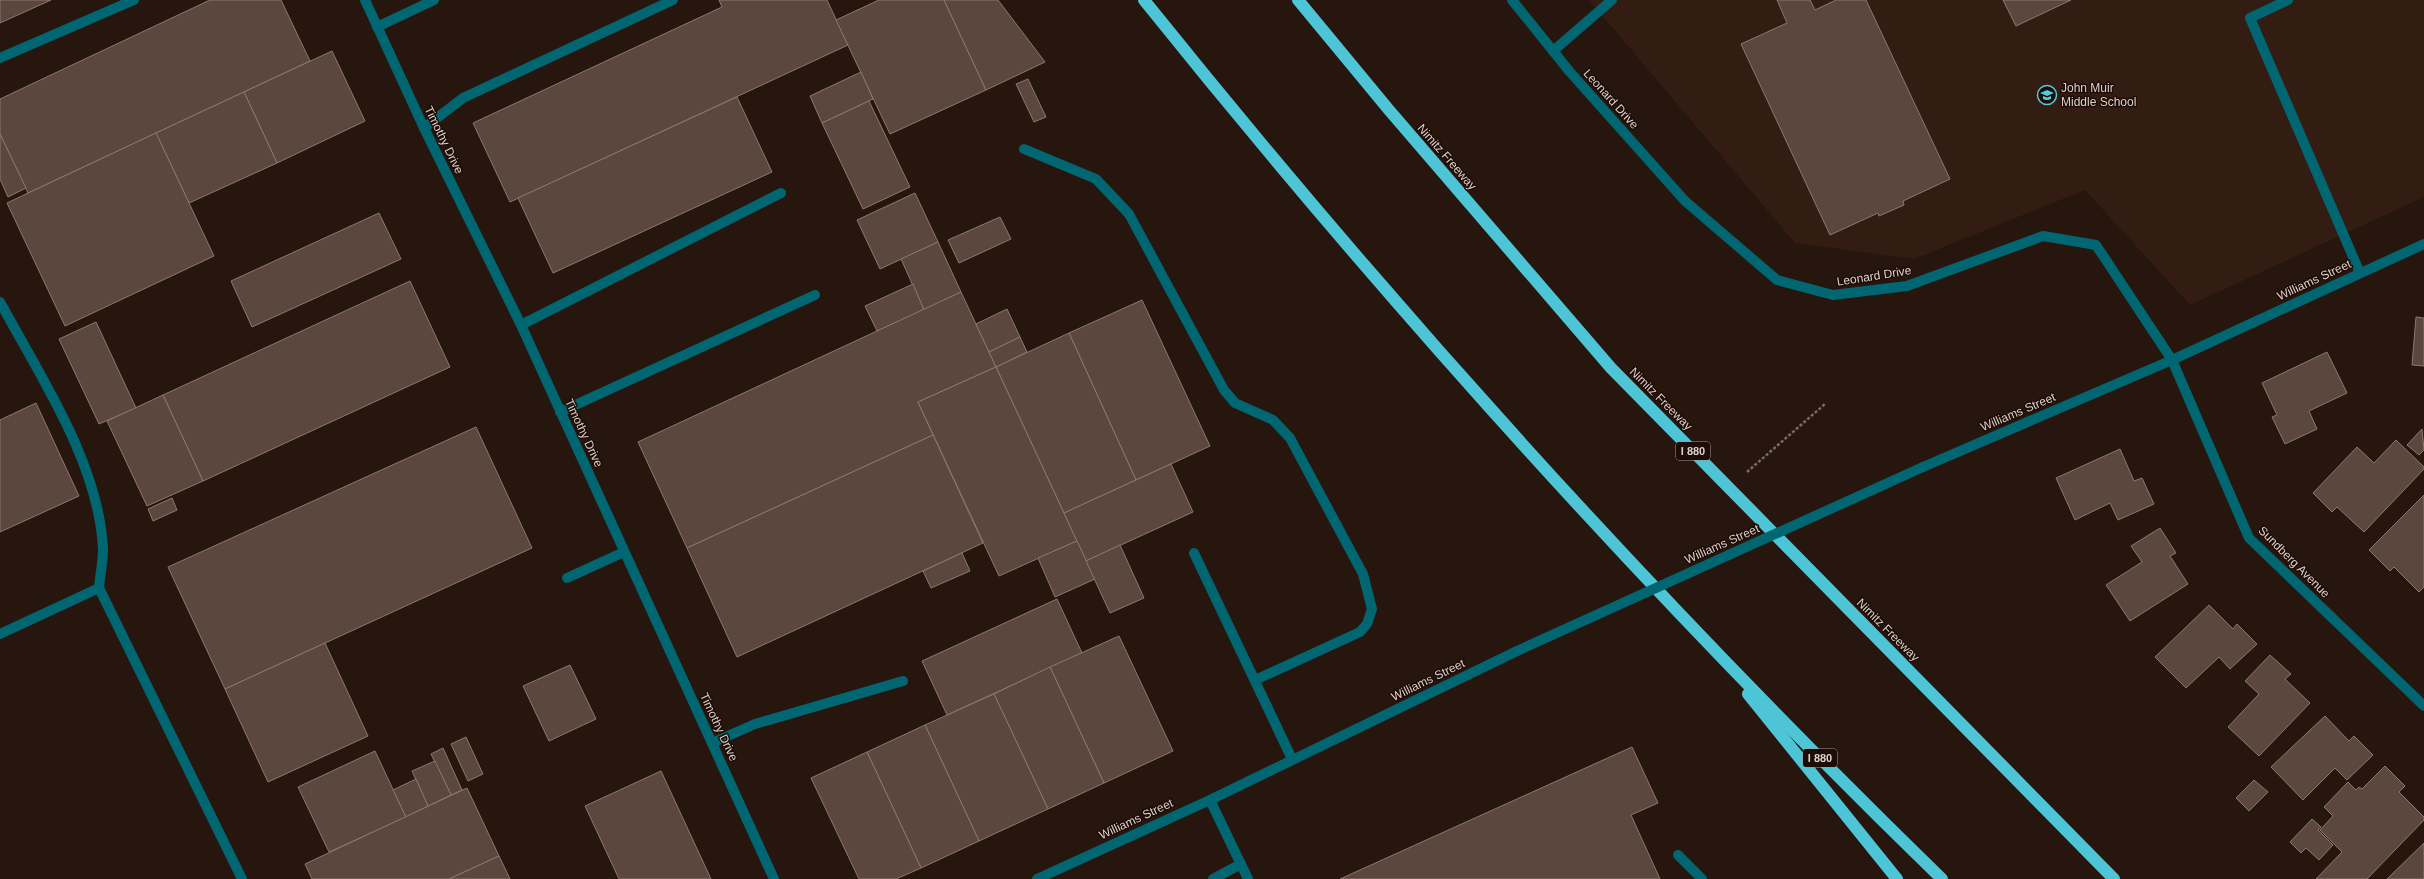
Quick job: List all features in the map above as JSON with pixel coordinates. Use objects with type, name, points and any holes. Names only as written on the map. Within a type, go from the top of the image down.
[{"type":"highway","name":"I 880","points":[[1144,0],[1286,174],[1390,294],[1595,522],[1700,635],[1942,879]]},
{"type":"highway","name":"Nimitz Freeway","points":[[1298,0],[1389,110],[1611,368],[2114,879]]},
{"type":"highway","points":[[1700,635],[1897,879]]},
{"type":"street","points":[[0,58],[134,0]]},
{"type":"street","name":"Timothy Drive","points":[[365,0],[424,128],[520,325],[774,879]]},
{"type":"street","points":[[377,27],[434,0]]},
{"type":"street","points":[[424,128],[463,98],[673,0]]},
{"type":"street","name":"Leonard Drive","points":[[1512,0],[1553,51],[1685,201],[1777,280],[1833,295],[1907,286],[2043,236],[2096,245],[2172,360]]},
{"type":"street","points":[[1553,51],[1612,0]]},
{"type":"street","points":[[2288,0],[2250,18],[2360,273]]},
{"type":"street","points":[[1024,149],[1096,179],[1129,214],[1224,390],[1235,403],[1273,420],[1290,438],[1363,574],[1372,609],[1367,624],[1360,632],[1255,680]]},
{"type":"street","points":[[520,325],[781,193]]},
{"type":"street","name":"Williams Street","points":[[1036,879],[1210,800],[1517,651],[1923,467],[2172,360],[2424,244]]},
{"type":"street","points":[[560,412],[815,295]]},
{"type":"street","points":[[0,302],[80,451],[98,516],[103,550],[99,588],[242,879]]},
{"type":"street","name":"Sundberg Avenue","points":[[2172,360],[2249,538],[2424,706]]},
{"type":"street","points":[[567,578],[624,552]]},
{"type":"street","points":[[1194,553],[1292,760]]},
{"type":"street","points":[[0,634],[99,588]]},
{"type":"street","points":[[712,742],[755,724],[903,681]]},
{"type":"street","points":[[1210,800],[1248,879]]},
{"type":"street","points":[[1678,854],[1702,879]]},
{"type":"street","points":[[1213,879],[1241,864]]},
{"type":"path","points":[[1729,488],[1825,404]]},
{"type":"shaded area","name":"John Muir Middle School","points":[[1589,0],[2424,0],[2424,197],[2190,305],[2085,190],[1914,259],[1795,243]]},
{"type":"building","points":[[0,0],[51,0],[0,23]]},
{"type":"building","points":[[210,0],[281,0],[310,61],[28,193],[0,134],[0,99]]},
{"type":"building","points":[[719,0],[827,0],[848,45],[510,202],[473,123],[722,7]]},
{"type":"building","points":[[879,0],[944,0],[986,90],[890,134],[836,20]]},
{"type":"building","points":[[944,0],[998,0],[1045,62],[986,90]]},
{"type":"building","points":[[1777,0],[1810,0],[1815,10],[1836,0],[1866,0],[1950,179],[1903,201],[1904,205],[1879,216],[1878,213],[1830,235],[1741,44],[1787,23]]},
{"type":"building","points":[[2003,0],[2071,0],[2016,26]]},
{"type":"building","points":[[332,51],[365,121],[277,163],[244,92]]},
{"type":"building","points":[[861,72],[873,99],[822,123],[810,96]]},
{"type":"building","points":[[1028,79],[1046,117],[1034,122],[1016,84]]},
{"type":"building","points":[[244,92],[277,163],[189,203],[156,133]]},
{"type":"building","points":[[737,97],[772,172],[553,273],[518,198]]},
{"type":"building","points":[[869,101],[910,187],[863,209],[822,123]]},
{"type":"building","points":[[156,133],[214,256],[65,326],[7,203]]},
{"type":"building","points":[[0,134],[26,188],[8,197],[0,179]]},
{"type":"building","points":[[915,193],[938,242],[880,269],[857,220]]},
{"type":"building","points":[[379,213],[401,259],[252,327],[231,281]]},
{"type":"building","points":[[1000,217],[1011,239],[959,263],[948,240]]},
{"type":"building","points":[[938,242],[961,292],[924,310],[901,259]]},
{"type":"building","points":[[410,281],[450,367],[203,481],[163,395]]},
{"type":"building","points":[[913,284],[924,310],[877,331],[865,306]]},
{"type":"building","points":[[961,292],[996,367],[918,402],[933,435],[687,548],[638,442]]},
{"type":"building","points":[[1142,300],[1210,446],[1136,480],[1069,333]]},
{"type":"building","points":[[1007,309],[1020,337],[989,352],[976,324]]},
{"type":"building","points":[[2416,317],[2424,318],[2424,366],[2412,365]]},
{"type":"building","points":[[96,322],[136,408],[99,424],[59,339]]},
{"type":"building","points":[[1069,333],[1136,480],[1064,513],[996,367]]},
{"type":"building","points":[[1020,337],[1027,352],[996,367],[989,352]]},
{"type":"building","points":[[2327,352],[2347,393],[2309,411],[2317,429],[2285,444],[2272,417],[2277,415],[2262,383]]},
{"type":"building","points":[[996,367],[1077,541],[999,576],[918,402]]},
{"type":"building","points":[[163,395],[203,481],[147,506],[107,421]]},
{"type":"building","points":[[36,403],[79,496],[0,532],[0,420]]},
{"type":"building","points":[[476,427],[532,548],[225,689],[168,567]]},
{"type":"building","points":[[2422,429],[2424,450],[2419,455],[2407,445]]},
{"type":"building","points":[[933,435],[983,543],[737,657],[687,548]]},
{"type":"building","points":[[2396,440],[2424,467],[2424,469],[2364,532],[2337,507],[2332,512],[2313,493],[2357,447],[2374,463]]},
{"type":"building","points":[[2120,449],[2134,481],[2142,478],[2154,504],[2118,520],[2110,503],[2075,520],[2056,478]]},
{"type":"building","points":[[1171,464],[1193,512],[1086,561],[1064,513]]},
{"type":"building","points":[[2424,495],[2424,587],[2419,592],[2394,567],[2390,571],[2369,550]]},
{"type":"building","points":[[172,498],[177,510],[153,521],[148,509]]},
{"type":"building","points":[[2160,528],[2176,553],[2170,556],[2188,584],[2130,621],[2106,585],[2142,562],[2131,546]]},
{"type":"building","points":[[1077,541],[1095,579],[1055,597],[1038,558]]},
{"type":"building","points":[[1120,545],[1144,598],[1110,613],[1086,561]]},
{"type":"building","points":[[962,553],[970,571],[931,588],[923,571]]},
{"type":"building","points":[[1057,599],[1082,653],[947,715],[922,661]]},
{"type":"building","points":[[2209,605],[2233,629],[2237,624],[2257,644],[2230,669],[2219,657],[2186,688],[2155,657]]},
{"type":"building","points":[[1119,636],[1173,751],[1104,783],[1050,667]]},
{"type":"building","points":[[325,643],[368,736],[268,782],[225,689]]},
{"type":"building","points":[[2270,655],[2291,674],[2285,679],[2310,703],[2259,756],[2228,727],[2259,694],[2245,681]]},
{"type":"building","points":[[570,665],[596,719],[549,741],[523,686]]},
{"type":"building","points":[[1050,667],[1104,783],[1048,809],[994,694]]},
{"type":"building","points":[[994,694],[1048,809],[979,841],[925,725]]},
{"type":"building","points":[[2325,716],[2349,741],[2354,736],[2373,755],[2347,780],[2335,768],[2303,800],[2271,767]]},
{"type":"building","points":[[925,725],[979,841],[921,868],[867,752]]},
{"type":"building","points":[[466,737],[483,774],[468,781],[451,744]]},
{"type":"building","points":[[1632,747],[1658,803],[1631,815],[1660,879],[1340,879]]},
{"type":"building","points":[[443,748],[462,790],[451,795],[431,754]]},
{"type":"building","points":[[375,751],[406,817],[329,852],[298,787]]},
{"type":"building","points":[[867,752],[921,868],[896,879],[859,879],[811,778]]},
{"type":"building","points":[[435,761],[451,795],[428,806],[412,771]]},
{"type":"building","points":[[2385,766],[2405,786],[2399,792],[2424,817],[2424,820],[2367,879],[2316,879],[2342,852],[2320,830],[2333,816],[2324,807],[2348,782],[2356,790],[2359,787],[2362,789]]},
{"type":"building","points":[[661,771],[711,879],[619,879],[585,806]]},
{"type":"building","points":[[416,779],[428,806],[406,817],[393,790]]},
{"type":"building","points":[[2254,780],[2268,792],[2249,811],[2236,798]]},
{"type":"building","points":[[467,788],[499,856],[449,879],[312,879],[305,864]]},
{"type":"building","points":[[2312,819],[2321,827],[2318,830],[2333,845],[2319,860],[2306,848],[2301,853],[2290,842]]},
{"type":"building","points":[[2424,843],[2424,879],[2387,879]]},
{"type":"building","points":[[499,856],[510,879],[449,879]]},
{"type":"place","name":"John Muir Middle School","points":[[2047,95]]}]
